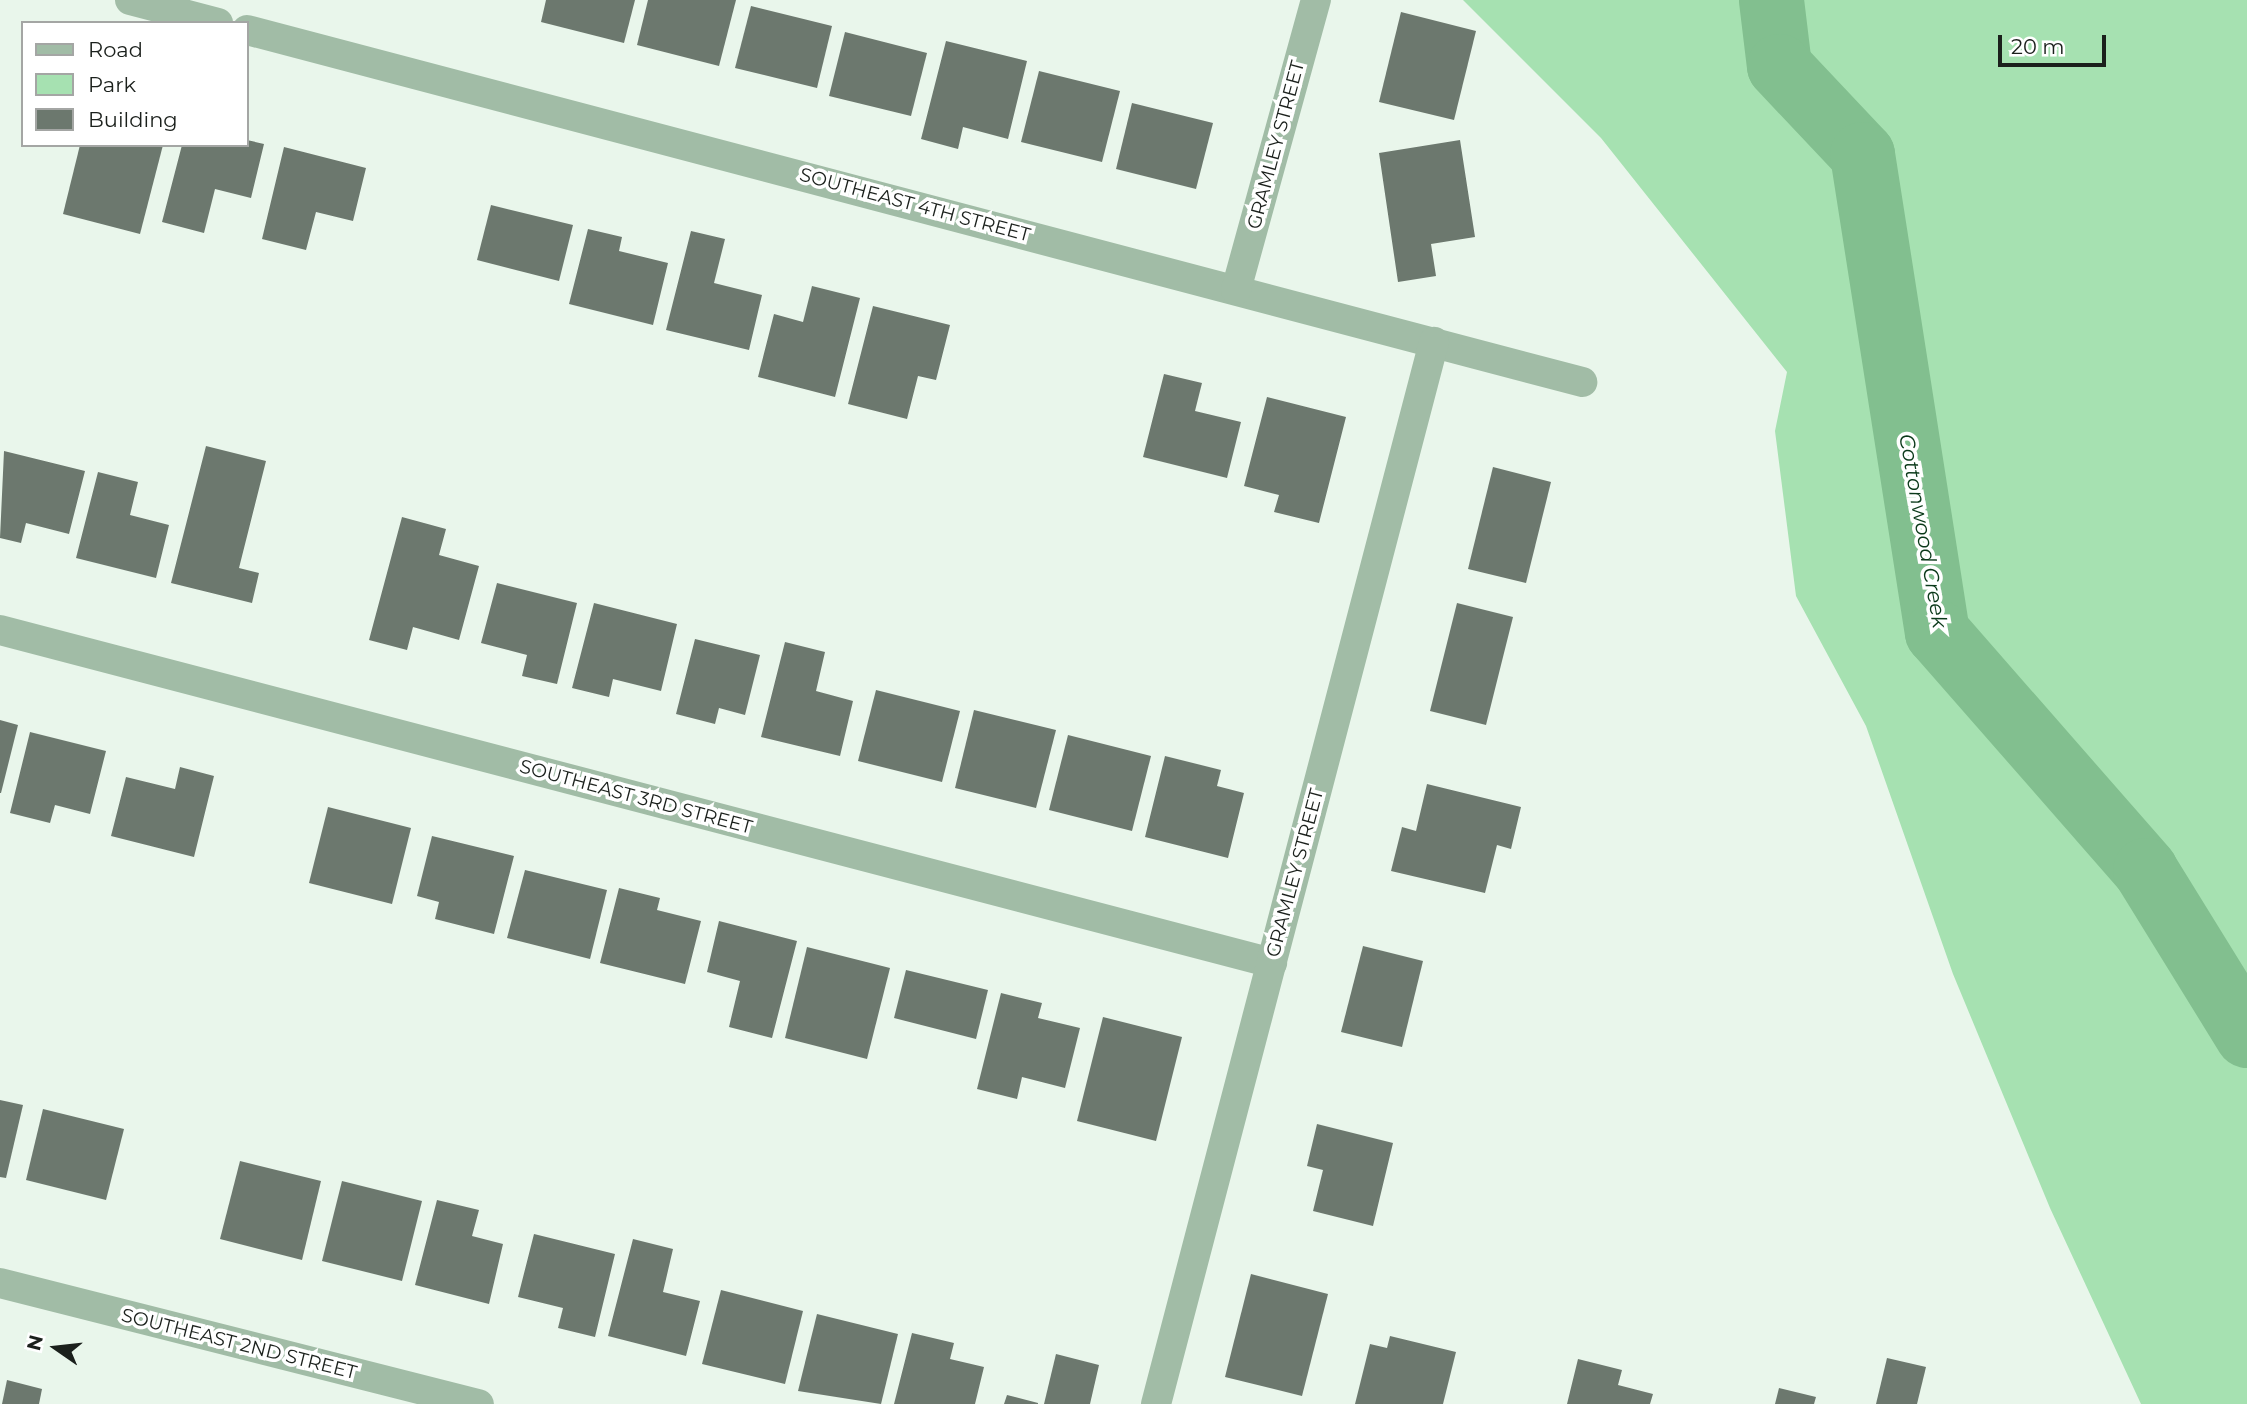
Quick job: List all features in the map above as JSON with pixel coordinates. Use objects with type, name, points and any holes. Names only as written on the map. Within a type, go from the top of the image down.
[{"type":"street","points":[[130,0],[210,21]]},
{"type":"street","name":"GRAMLEY STREET","points":[[1236,290],[1317,0]]},
{"type":"street","name":"SOUTHEAST 4TH STREET","points":[[248,30],[1583,382]]},
{"type":"street","name":"GRAMLEY STREET","points":[[1156,1404],[1434,342]]},
{"type":"street","name":"SOUTHEAST 3RD STREET","points":[[0,630],[1272,964]]},
{"type":"street","name":"SOUTHEAST 2ND STREET","points":[[0,1283],[479,1404]]},
{"type":"green space","points":[[1463,0],[2247,0],[2247,1404],[2141,1404],[2050,1208],[1953,974],[1866,726],[1796,596],[1775,431],[1787,372],[1601,138]]},
{"type":"building","points":[[546,0],[635,0],[624,43],[541,22]]},
{"type":"building","points":[[648,0],[736,0],[719,66],[637,45]]},
{"type":"building","points":[[751,6],[832,26],[817,88],[735,68]]},
{"type":"building","points":[[1401,12],[1476,31],[1454,120],[1379,102]]},
{"type":"building","points":[[845,32],[927,53],[911,116],[829,96]]},
{"type":"building","points":[[946,41],[1027,61],[1008,139],[963,127],[958,149],[921,139]]},
{"type":"building","points":[[1039,71],[1120,91],[1102,162],[1021,142]]},
{"type":"building","points":[[1132,103],[1213,123],[1196,189],[1116,169]]},
{"type":"building","points":[[248,140],[264,144],[251,198],[215,189],[204,233],[162,222],[181,147],[248,147]]},
{"type":"building","points":[[1460,140],[1475,237],[1431,244],[1436,276],[1398,282],[1379,153]]},
{"type":"building","points":[[80,147],[162,147],[140,234],[63,214]]},
{"type":"building","points":[[284,147],[366,168],[353,221],[316,212],[306,250],[262,239]]},
{"type":"building","points":[[491,205],[573,225],[559,281],[477,260]]},
{"type":"building","points":[[588,229],[622,237],[619,251],[668,263],[653,325],[569,304]]},
{"type":"building","points":[[691,231],[725,239],[714,283],[762,295],[749,350],[666,330]]},
{"type":"building","points":[[812,286],[860,298],[835,397],[758,377],[774,314],[803,322]]},
{"type":"building","points":[[873,306],[950,325],[936,380],[918,376],[907,419],[848,404]]},
{"type":"building","points":[[1164,374],[1202,383],[1195,411],[1241,422],[1227,478],[1143,457]]},
{"type":"building","points":[[1267,397],[1346,417],[1319,523],[1274,512],[1279,495],[1244,486]]},
{"type":"building","points":[[206,446],[266,461],[239,568],[259,573],[252,603],[171,583]]},
{"type":"building","points":[[4,451],[85,471],[69,534],[26,523],[21,543],[0,538]]},
{"type":"building","points":[[1493,467],[1551,482],[1526,583],[1468,569]]},
{"type":"building","points":[[98,472],[138,482],[130,515],[169,525],[156,578],[76,558]]},
{"type":"building","points":[[402,517],[446,529],[439,555],[479,566],[459,640],[413,627],[407,650],[369,640]]},
{"type":"building","points":[[497,583],[577,603],[557,684],[522,676],[527,655],[481,643]]},
{"type":"building","points":[[594,603],[677,624],[661,691],[613,679],[609,697],[572,688]]},
{"type":"building","points":[[1457,603],[1513,617],[1486,725],[1430,711]]},
{"type":"building","points":[[695,639],[760,655],[745,715],[719,708],[715,724],[676,714]]},
{"type":"building","points":[[785,642],[825,652],[816,691],[853,701],[840,756],[761,737]]},
{"type":"building","points":[[876,690],[960,711],[942,782],[858,761]]},
{"type":"building","points":[[974,710],[1056,730],[1036,808],[955,788]]},
{"type":"building","points":[[0,720],[18,725],[1,793],[0,793]]},
{"type":"building","points":[[30,732],[106,751],[90,814],[55,805],[50,823],[10,813]]},
{"type":"building","points":[[1068,735],[1151,756],[1132,831],[1049,810]]},
{"type":"building","points":[[1165,756],[1221,770],[1217,786],[1244,793],[1228,858],[1145,837]]},
{"type":"building","points":[[180,767],[214,776],[194,857],[111,836],[126,777],[175,789]]},
{"type":"building","points":[[1427,784],[1521,807],[1511,849],[1497,845],[1485,893],[1391,871],[1402,827],[1416,831]]},
{"type":"building","points":[[328,807],[411,828],[392,904],[309,883]]},
{"type":"building","points":[[432,836],[514,856],[494,934],[435,919],[439,902],[417,896]]},
{"type":"building","points":[[525,870],[607,890],[590,959],[507,938]]},
{"type":"building","points":[[619,888],[660,898],[657,910],[701,921],[685,984],[600,963]]},
{"type":"building","points":[[719,921],[797,941],[772,1038],[729,1027],[740,981],[707,972]]},
{"type":"building","points":[[1363,946],[1423,961],[1402,1047],[1341,1032]]},
{"type":"building","points":[[807,947],[890,968],[867,1059],[785,1038]]},
{"type":"building","points":[[906,970],[988,990],[976,1039],[894,1018]]},
{"type":"building","points":[[1001,993],[1042,1003],[1038,1018],[1080,1028],[1065,1088],[1022,1077],[1017,1099],[977,1089]]},
{"type":"building","points":[[1103,1017],[1182,1037],[1156,1141],[1077,1121]]},
{"type":"building","points":[[0,1100],[23,1105],[6,1178],[0,1177]]},
{"type":"building","points":[[43,1109],[124,1129],[106,1200],[26,1180]]},
{"type":"building","points":[[1317,1124],[1393,1143],[1373,1226],[1313,1211],[1323,1170],[1307,1166]]},
{"type":"building","points":[[240,1161],[321,1181],[302,1260],[220,1239]]},
{"type":"building","points":[[342,1181],[422,1201],[402,1281],[322,1261]]},
{"type":"building","points":[[437,1200],[479,1210],[472,1236],[503,1244],[489,1304],[415,1285]]},
{"type":"building","points":[[534,1234],[615,1254],[595,1337],[558,1328],[563,1308],[518,1297]]},
{"type":"building","points":[[633,1239],[673,1249],[663,1292],[700,1301],[686,1356],[608,1336]]},
{"type":"building","points":[[1251,1274],[1328,1294],[1302,1396],[1225,1377]]},
{"type":"building","points":[[721,1290],[803,1311],[785,1384],[702,1364]]},
{"type":"building","points":[[817,1314],[898,1334],[881,1404],[798,1391]]},
{"type":"building","points":[[912,1333],[954,1343],[950,1359],[984,1367],[975,1404],[894,1404]]},
{"type":"building","points":[[1390,1336],[1456,1352],[1443,1404],[1355,1404],[1370,1344],[1387,1348]]},
{"type":"building","points":[[1056,1354],[1099,1365],[1090,1404],[1044,1404]]},
{"type":"building","points":[[1887,1358],[1926,1367],[1917,1404],[1876,1404]]},
{"type":"building","points":[[1578,1359],[1622,1370],[1618,1385],[1653,1394],[1650,1404],[1567,1404]]},
{"type":"building","points":[[7,1380],[42,1389],[39,1404],[2,1404]]},
{"type":"building","points":[[1779,1388],[1816,1397],[1814,1404],[1775,1404]]},
{"type":"building","points":[[1007,1395],[1038,1403],[1038,1404],[1004,1404]]},
{"type":"waterway","name":"Cottonwood Creek","points":[[1771,0],[1779,66],[1862,154],[1937,632],[2145,870],[2247,1035]]}]
